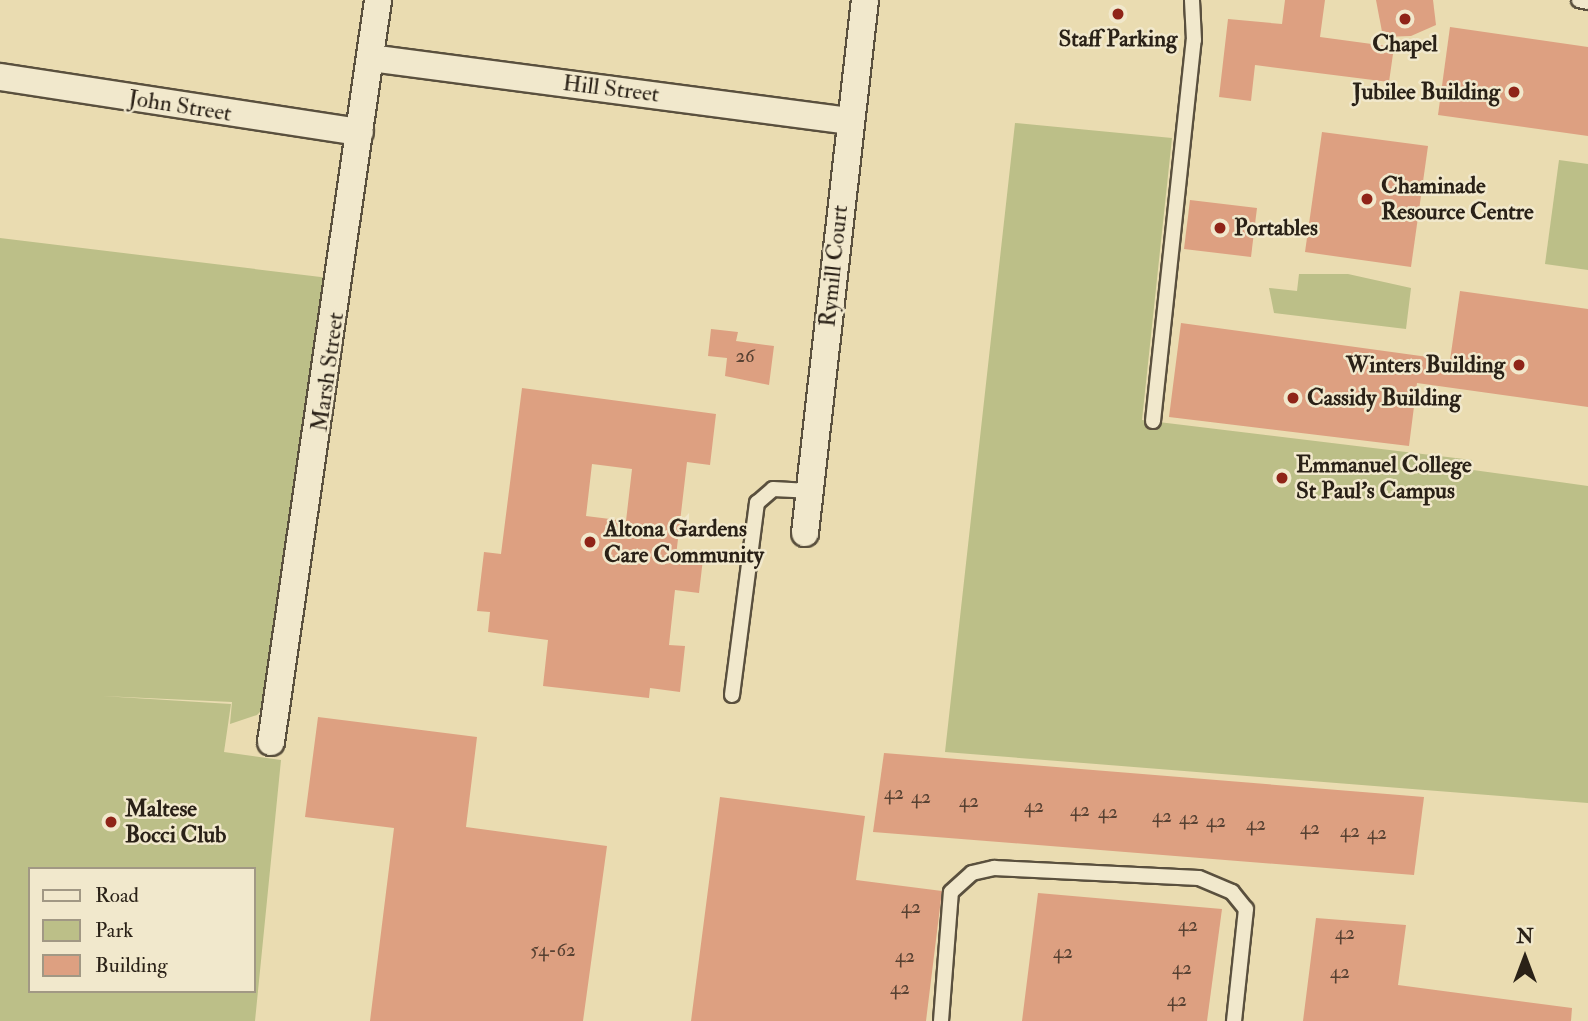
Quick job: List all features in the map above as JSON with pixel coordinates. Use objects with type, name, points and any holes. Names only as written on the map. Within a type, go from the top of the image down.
[{"type":"street","name":"Marsh Street","points":[[271,743],[378,0]]},
{"type":"street","name":"Rymill Court","points":[[804,533],[865,0]]},
{"type":"street","name":"Hill Street","points":[[370,58],[851,121]]},
{"type":"street","name":"John Street","points":[[0,77],[360,132]]},
{"type":"lane","points":[[1153,421],[1194,40],[1192,0]]},
{"type":"lane","points":[[1579,0],[1588,2]]},
{"type":"lane","points":[[732,695],[757,503],[773,489],[809,491]]},
{"type":"lane","points":[[942,1021],[951,892],[972,873],[994,868],[1199,878],[1232,892],[1246,909],[1234,1021]]},
{"type":"green space","points":[[1015,123],[1172,138],[1142,420],[1472,460],[1473,470],[1588,486],[1588,803],[945,752]]},
{"type":"green space","points":[[1559,160],[1588,164],[1588,270],[1545,264]]},
{"type":"green space","points":[[0,238],[329,278],[272,699],[257,715],[230,724],[232,702],[102,696],[231,704],[224,752],[281,760],[255,1021],[0,1021]]},
{"type":"green space","points":[[1299,274],[1348,274],[1411,288],[1406,329],[1274,313],[1269,288],[1297,291]]},
{"type":"building","points":[[1285,0],[1325,0],[1320,37],[1394,47],[1389,82],[1255,65],[1251,101],[1219,97],[1228,19],[1282,24]]},
{"type":"building","name":"Chapel","points":[[1376,0],[1433,0],[1436,25],[1411,36],[1383,37]]},
{"type":"building","name":"Jubilee Building","points":[[1450,27],[1588,47],[1588,136],[1438,115]]},
{"type":"building","name":"Chaminade Resource Centre","points":[[1322,132],[1428,146],[1411,267],[1305,252]]},
{"type":"building","name":"Portables","points":[[1190,200],[1257,208],[1251,257],[1184,249]]},
{"type":"building","points":[[1460,291],[1588,309],[1588,407],[1417,383],[1409,446],[1169,417],[1181,323],[1450,360]]},
{"type":"building","points":[[711,329],[738,332],[736,341],[774,346],[769,385],[725,376],[727,358],[708,356]]},
{"type":"building","name":"Altona Gardens Care Community","points":[[522,388],[716,414],[710,465],[687,462],[676,556],[703,559],[699,593],[675,590],[669,645],[685,646],[680,692],[650,688],[649,698],[543,686],[548,640],[488,632],[490,612],[477,611],[484,552],[501,554]],"holes":[[[592,464],[632,469],[626,521],[586,516]]]},
{"type":"building","points":[[318,717],[477,737],[466,827],[607,846],[583,1021],[370,1021],[394,828],[305,817]]},
{"type":"building","points":[[884,753],[1424,797],[1414,875],[873,832]]},
{"type":"building","points":[[720,797],[865,816],[856,880],[942,891],[926,1021],[691,1021]]},
{"type":"building","points":[[1038,893],[1222,909],[1207,1021],[1022,1021]]},
{"type":"building","points":[[1316,918],[1406,925],[1398,985],[1572,1008],[1571,1021],[1303,1021]]},
{"type":"place","name":"Staff Parking","points":[[1118,14]]},
{"type":"place","name":"Chapel","points":[[1405,19]]},
{"type":"place","name":"Jubilee Building","points":[[1514,92]]},
{"type":"place","name":"Chaminade Resource Centre","points":[[1367,199]]},
{"type":"place","name":"Portables","points":[[1220,228]]},
{"type":"place","name":"Winters Building","points":[[1519,365]]},
{"type":"place","name":"Cassidy Building","points":[[1293,398]]},
{"type":"place","name":"Emmanuel College St Paul's Campus","points":[[1282,478]]},
{"type":"place","name":"Altona Gardens Care Community","points":[[590,542]]},
{"type":"place","name":"Maltese Bocci Club","points":[[111,822]]}]
